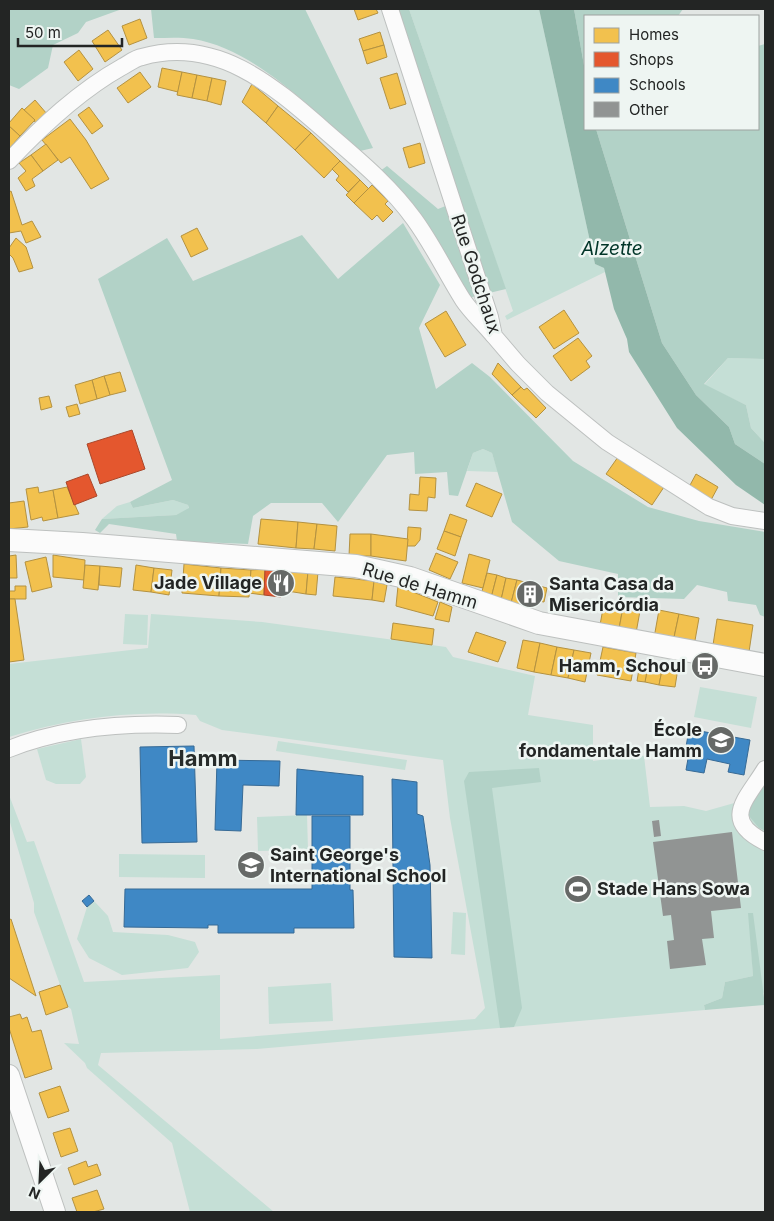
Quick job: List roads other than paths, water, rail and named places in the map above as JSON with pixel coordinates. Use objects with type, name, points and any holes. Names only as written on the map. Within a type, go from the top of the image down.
[{"type":"main road","name":"Rue de Hamm","points":[[9,540],[356,566],[410,578],[539,623],[765,666]]},
{"type":"street","name":"Rue Godchaux","points":[[390,9],[490,316],[494,336],[547,393],[607,442],[709,507],[732,516],[765,521]]},
{"type":"street","points":[[9,161],[59,113],[97,83],[141,57],[178,52],[197,53],[230,63],[259,77],[281,92],[375,174],[414,218],[437,252],[464,301],[494,336]]},
{"type":"street","points":[[9,749],[45,738],[103,726],[144,723],[178,725]]},
{"type":"street","points":[[765,769],[745,800],[740,820],[745,830],[765,842]]},
{"type":"street","points":[[9,1075],[55,1212]]},
{"type":"water","name":"Alzette","points":[[539,9],[574,9],[584,65],[584,130],[596,130],[662,343],[696,395],[729,427],[735,444],[765,464],[765,505],[736,485],[677,428],[629,352],[627,339],[614,309],[604,268],[595,264]]},
{"type":"place","name":"Jade Village","points":[[281,583]]},
{"type":"place","name":"Santa Casa da Misericórdia","points":[[530,594]]},
{"type":"place","name":"Hamm, Schoul","points":[[705,666]]},
{"type":"place","name":"École fondamentale Hamm","points":[[721,740]]},
{"type":"place","name":"Saint George's International School","points":[[251,865]]},
{"type":"place","name":"Stade Hans Sowa","points":[[578,889]]},
{"type":"district","name":"Hamm","points":[[203,758]]}]
